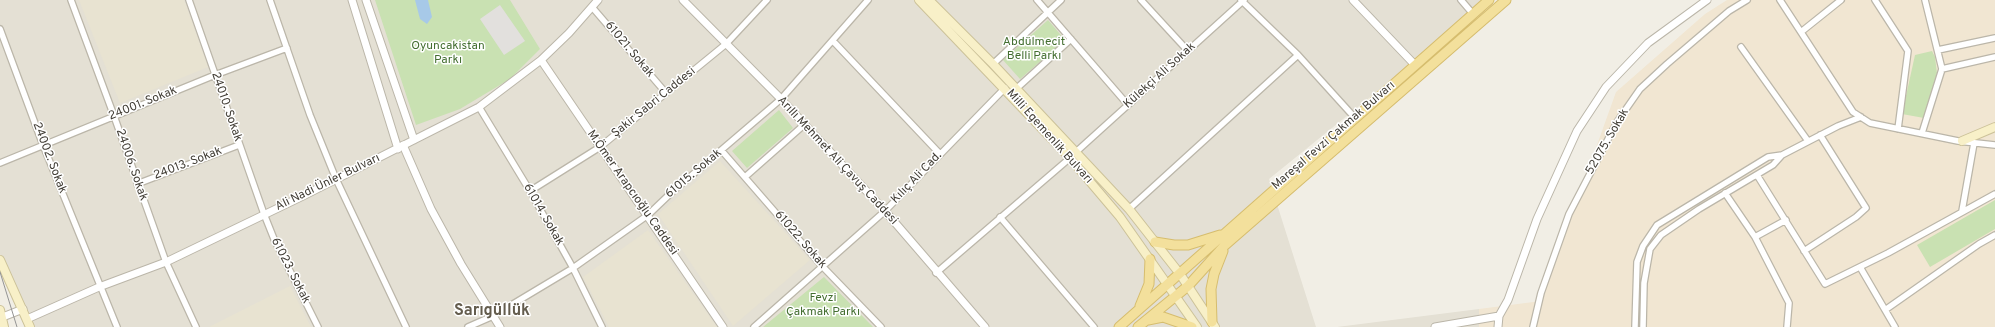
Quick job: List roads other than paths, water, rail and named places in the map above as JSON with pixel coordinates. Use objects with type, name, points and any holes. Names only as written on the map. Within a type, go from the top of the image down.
[{"type":"main road","name":"Milli Egemenlik Bulvarı","points":[[919,0],[1005,88],[1129,209],[1180,274],[1214,324]]},
{"type":"main road","name":"Milli Egemenlik Bulvarı","points":[[929,0],[993,64],[1073,155],[1120,216],[1197,327]]},
{"type":"main road","name":"Mareşal Fevzi Çakmak Bulvarı","points":[[1119,327],[1167,283],[1180,274],[1490,0]]},
{"type":"main road","points":[[1138,327],[1175,295],[1188,286],[1225,245],[1506,0]]},
{"type":"main road","points":[[1962,141],[1995,127]]},
{"type":"main road","points":[[1155,242],[1174,245],[1188,244],[1224,234]]},
{"type":"main road","points":[[1214,324],[1211,307],[1214,274],[1225,245]]},
{"type":"main road","points":[[1138,309],[1149,284],[1150,259]]},
{"type":"main road","points":[[0,260],[29,325]]},
{"type":"main road","points":[[1,315],[4,327]]},
{"type":"main road","points":[[1146,320],[1163,317],[1192,327]]},
{"type":"street","name":"24006. Sokak","points":[[71,0],[166,262],[196,327]]},
{"type":"street","name":"24010. Sokak","points":[[189,0],[264,214]]},
{"type":"street","points":[[270,0],[310,115],[336,179],[406,327]]},
{"type":"street","points":[[352,0],[400,147],[461,264],[500,327]]},
{"type":"street","points":[[366,0],[414,140]]},
{"type":"street","name":"Ali Nadi Ünler Bulvarı","points":[[29,325],[99,287],[166,262],[479,107],[541,60],[598,0]]},
{"type":"street","name":"Arıllı Mehmet Ali Çavuş Caddesi","points":[[683,0],[781,98],[885,211],[936,273],[985,327]]},
{"type":"street","name":"Şakir Sabri Caddesi","points":[[530,191],[600,148],[726,44],[767,0]]},
{"type":"street","name":"61015. Sokak","points":[[468,327],[493,316],[573,268],[648,215],[671,193],[722,151],[781,98],[868,0]]},
{"type":"street","points":[[1037,0],[1128,105]]},
{"type":"street","points":[[993,64],[1061,0]]},
{"type":"street","points":[[1141,0],[1188,51]]},
{"type":"street","points":[[1353,0],[1415,66]]},
{"type":"street","points":[[1461,0],[1473,14]]},
{"type":"street","points":[[1498,327],[1499,316],[1508,300],[1537,219],[1577,131],[1606,87],[1648,43],[1707,0]]},
{"type":"street","name":"52075. Sokak","points":[[1533,327],[1548,271],[1568,214],[1617,122],[1640,89],[1729,11],[1746,0]]},
{"type":"street","points":[[1780,0],[1853,112],[1870,123],[1962,141],[1995,145]]},
{"type":"street","points":[[1801,32],[1841,0]]},
{"type":"street","points":[[1875,0],[1908,51],[1898,129]]},
{"type":"street","points":[[1922,133],[1942,69],[1925,0]]},
{"type":"street","points":[[1243,1],[1298,55],[1355,118]]},
{"type":"street","name":"Külekçi Ali Sokak","points":[[936,273],[1073,155],[1243,1]]},
{"type":"street","name":"61021. Sokak","points":[[592,7],[666,94]]},
{"type":"street","name":"24002. Sokak","points":[[0,29],[43,145],[99,287],[117,327]]},
{"type":"street","points":[[1938,50],[1995,38]]},
{"type":"street","points":[[1016,89],[1071,39]]},
{"type":"street","points":[[833,41],[940,154]]},
{"type":"street","points":[[1741,46],[1808,141]]},
{"type":"street","name":"24001. Sokak","points":[[0,163],[215,75],[287,48]]},
{"type":"street","points":[[1129,209],[1298,55]]},
{"type":"street","points":[[1942,69],[1995,57]]},
{"type":"street","name":"M.Ömer Arapcıoğlu Caddesi","points":[[541,60],[723,327]]},
{"type":"street","name":"Kılıç Ali Cad.","points":[[754,327],[885,211],[1005,88]]},
{"type":"street","name":"61014. Sokak","points":[[479,107],[530,191],[573,268],[602,327]]},
{"type":"street","points":[[1643,327],[1644,283],[1650,249],[1661,235],[1672,226],[1773,165],[1782,155],[1820,134],[1861,117]]},
{"type":"street","points":[[745,178],[804,124]]},
{"type":"street","points":[[1804,251],[1856,217],[1866,208],[1820,134]]},
{"type":"street","points":[[1962,211],[1974,143]]},
{"type":"street","name":"24013. Sokak","points":[[137,184],[239,145]]},
{"type":"street","name":"61022. Sokak","points":[[722,151],[822,266],[881,327]]},
{"type":"street","points":[[1635,327],[1637,262],[1643,246],[1657,225],[1768,157],[1782,155]]},
{"type":"street","points":[[1757,175],[1825,284],[1860,267],[1995,194]]},
{"type":"street","points":[[1725,193],[1755,237],[1789,303],[1787,327]]},
{"type":"street","name":"61023. Sokak","points":[[264,214],[274,239],[318,327]]},
{"type":"street","points":[[1000,217],[1094,327]]},
{"type":"street","points":[[1755,237],[1786,220]]},
{"type":"street","points":[[1885,310],[1979,244],[1995,235]]},
{"type":"street","points":[[1860,267],[1895,327]]},
{"type":"street","points":[[1,315],[23,310]]},
{"type":"street","points":[[1435,327],[1499,316]]},
{"type":"water","points":[[415,0],[428,0],[432,17],[427,24],[420,19]]},
{"type":"tram line","points":[[0,272],[17,327]]},
{"type":"district","name":"Sarıgüllük","points":[[492,312]]},
{"type":"park label","name":"Abdülmecit Belli Parkı","points":[[1034,50]]},
{"type":"park label","name":"Oyuncakistan Parkı","points":[[448,54]]},
{"type":"park label","name":"Fevzi Çakmak Parkı","points":[[823,306]]}]
